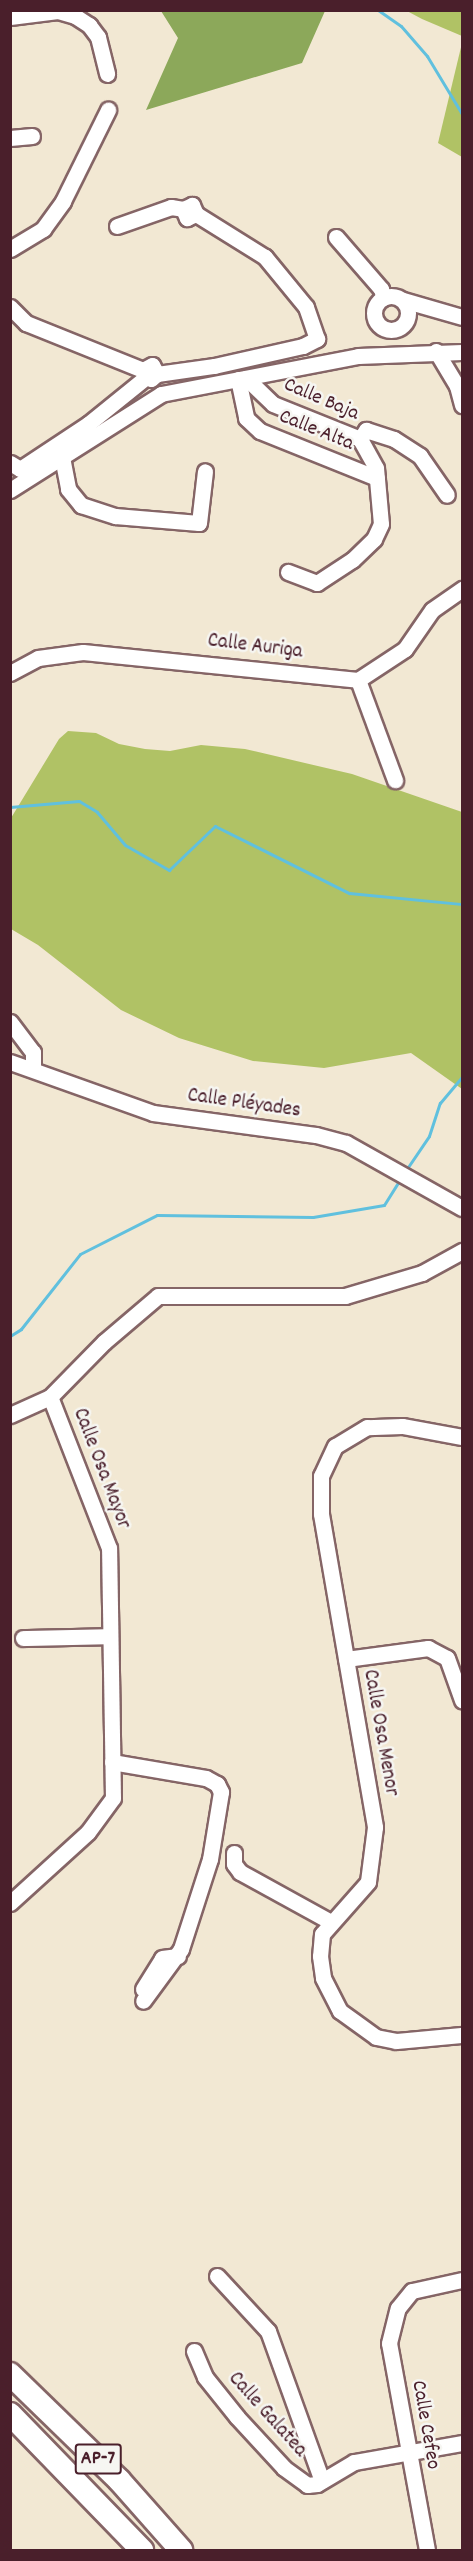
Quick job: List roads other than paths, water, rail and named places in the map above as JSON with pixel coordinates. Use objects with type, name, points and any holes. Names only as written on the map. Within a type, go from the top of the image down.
[{"type":"highway","name":"AP-7","points":[[10,2374],[119,2480],[181,2550]]},
{"type":"highway","name":"AP-7","points":[[10,2414],[142,2550]]},
{"type":"street","points":[[10,17],[58,11],[75,16],[89,25],[98,37],[107,74]]},
{"type":"street","points":[[10,249],[43,229],[63,201],[108,110]]},
{"type":"street","points":[[10,138],[32,136]]},
{"type":"street","points":[[10,463],[20,469],[88,423],[150,375],[214,366],[303,346],[317,339],[306,307],[278,271],[265,258],[190,211],[171,207],[117,226]]},
{"type":"street","points":[[336,237],[381,289],[384,298]]},
{"type":"street","points":[[384,298],[403,300],[462,318]]},
{"type":"street","points":[[384,298],[374,314],[392,329],[396,353]]},
{"type":"street","points":[[392,329],[407,319],[403,300]]},
{"type":"street","points":[[10,307],[26,323],[150,375]]},
{"type":"street","points":[[436,351],[457,386],[462,405]]},
{"type":"street","points":[[10,490],[156,395],[358,356],[462,351]]},
{"type":"street","points":[[150,375],[156,395]]},
{"type":"street","name":"Calle Baja","points":[[242,378],[273,404],[360,440],[376,468],[381,524],[374,539],[352,560],[317,583],[288,572]]},
{"type":"street","name":"Calle Alta","points":[[242,378],[246,418],[260,431],[377,478]]},
{"type":"street","points":[[360,440],[366,430],[394,439],[420,456],[447,495]]},
{"type":"street","points":[[62,457],[68,489],[81,505],[115,516],[198,523],[205,471]]},
{"type":"street","points":[[395,780],[358,680],[405,649],[432,610],[462,589]]},
{"type":"street","name":"Calle Auriga","points":[[10,673],[38,658],[83,652],[358,680]]},
{"type":"street","points":[[10,1022],[33,1052],[33,1067]]},
{"type":"street","name":"Calle Pléyades","points":[[10,1062],[33,1067],[153,1113],[316,1135],[346,1143],[462,1208]]},
{"type":"street","name":"Calle Osa Mayor","points":[[10,1904],[88,1832],[113,1798],[110,1548],[50,1397],[104,1342],[158,1296],[345,1296],[422,1273],[462,1251]]},
{"type":"street","points":[[10,1415],[50,1397]]},
{"type":"street","name":"Calle Osa Menor","points":[[462,1437],[402,1426],[367,1427],[336,1446],[321,1476],[321,1514],[375,1827],[374,1857],[368,1882],[322,1934],[320,1956],[323,1978],[340,2011],[355,2025],[376,2037],[396,2041],[462,2035]]},
{"type":"street","points":[[23,1638],[110,1636]]},
{"type":"street","points":[[346,1659],[428,1648],[447,1659],[462,1700]]},
{"type":"street","points":[[112,1762],[206,1778],[217,1784],[221,1792],[210,1859],[178,1956],[144,1999]]},
{"type":"street","points":[[234,1853],[234,1864],[240,1872],[331,1922]]},
{"type":"street","points":[[217,2276],[268,2331],[322,2481],[354,2463],[462,2443]]},
{"type":"street","name":"Calle Cefeo","points":[[427,2550],[389,2343],[398,2308],[412,2291],[462,2280]]},
{"type":"street","name":"Calle Galatea","points":[[194,2351],[205,2377],[284,2468],[307,2485],[322,2481]]},
{"type":"waterway","points":[[378,10],[401,26],[427,56],[462,114]]},
{"type":"waterway","points":[[10,807],[79,801],[97,812],[125,845],[169,870],[215,826],[349,893],[462,904]]},
{"type":"waterway","points":[[406,1170],[429,1136],[440,1103],[462,1077]]},
{"type":"waterway","points":[[10,1336],[21,1329],[80,1254],[157,1215],[313,1217],[384,1205],[401,1178]]}]
